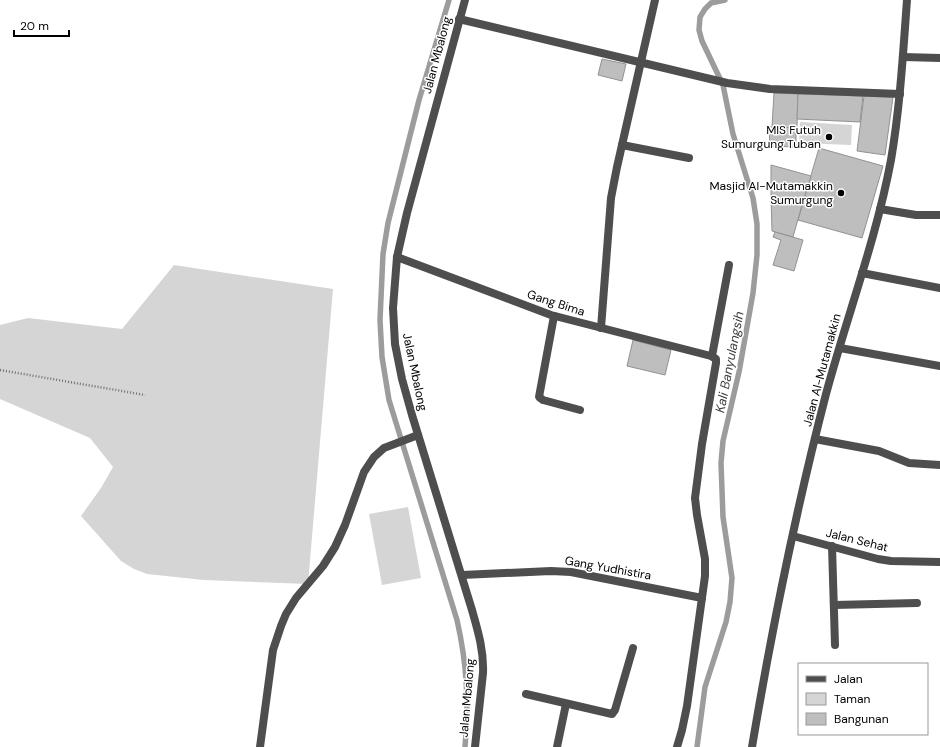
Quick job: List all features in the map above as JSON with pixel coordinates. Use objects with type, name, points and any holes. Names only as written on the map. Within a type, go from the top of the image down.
[{"type":"street","name":"Jalan Mbalong","points":[[465,0],[416,178],[398,257],[393,308],[395,344],[402,379],[462,575],[484,661],[475,747]]},
{"type":"street","points":[[601,328],[610,204],[622,144],[655,0]]},
{"type":"street","name":"Jalan Al-Mutamakkin","points":[[752,747],[767,663],[793,536],[826,394],[880,209],[890,160],[900,94],[907,0]]},
{"type":"street","points":[[459,19],[698,77],[753,87],[900,94]]},
{"type":"street","points":[[903,57],[940,58]]},
{"type":"street","points":[[622,144],[689,158]]},
{"type":"street","points":[[880,209],[916,215],[940,215]]},
{"type":"street","name":"Gang Bima","points":[[398,257],[554,316],[712,356]]},
{"type":"street","points":[[677,747],[685,717],[702,598],[705,566],[695,498],[702,444],[716,363],[716,359],[712,356],[729,265]]},
{"type":"street","points":[[862,273],[940,288]]},
{"type":"street","points":[[554,316],[539,397],[543,400],[580,410]]},
{"type":"street","points":[[840,348],[940,366]]},
{"type":"street","points":[[260,747],[274,650],[284,619],[296,598],[323,566],[335,547],[345,525],[359,483],[367,467],[378,453],[393,444],[418,435]]},
{"type":"street","points":[[816,439],[876,450],[909,463],[940,465]]},
{"type":"street","name":"Jalan Sehat","points":[[793,536],[888,560],[940,562]]},
{"type":"street","points":[[832,546],[835,645]]},
{"type":"street","name":"Gang Yudhistira","points":[[462,575],[551,571],[571,572],[702,598]]},
{"type":"street","points":[[834,605],[917,603]]},
{"type":"street","points":[[526,694],[609,714],[614,713],[632,648]]},
{"type":"street","points":[[557,747],[566,704]]},
{"type":"path","points":[[0,370],[145,395]]},
{"type":"green space","points":[[800,122],[852,125],[851,145],[799,143]]},
{"type":"green space","points":[[174,265],[333,289],[308,584],[204,580],[147,574],[134,569],[121,561],[81,516],[101,488],[113,467],[90,438],[0,399],[0,325],[28,318],[122,329]]},
{"type":"green space","points":[[408,507],[421,578],[382,585],[369,514]]},
{"type":"building","points":[[602,59],[626,64],[622,81],[598,75]]},
{"type":"building","points":[[774,93],[798,94],[797,128],[772,127]]},
{"type":"building","points":[[798,94],[863,96],[860,122],[797,119]]},
{"type":"building","points":[[864,96],[893,97],[885,155],[857,151]]},
{"type":"building","points":[[769,127],[796,128],[796,147],[770,146]]},
{"type":"building","name":"Masjid Al-Mutamakkin Sumurgung","points":[[819,148],[883,166],[862,238],[798,220]]},
{"type":"building","points":[[771,165],[811,176],[802,205],[771,196]]},
{"type":"building","points":[[771,197],[802,205],[793,237],[772,231]]},
{"type":"building","points":[[775,232],[803,240],[794,271],[773,265],[781,240],[773,237]]},
{"type":"building","points":[[633,340],[671,350],[665,375],[627,366]]},
{"type":"waterway","points":[[449,0],[419,100],[388,223],[383,254],[380,320],[382,357],[389,400],[457,620],[463,652],[466,683],[467,714],[465,747]]},
{"type":"waterway","name":"Kali Banyulangsih","points":[[697,747],[705,687],[726,622],[730,602],[732,578],[723,517],[721,463],[723,441],[739,372],[753,293],[757,255],[757,224],[753,198],[733,134],[723,85],[702,41],[699,30],[700,17],[705,9],[711,3],[725,0]]},
{"type":"place","name":"MIS Futuh Sumurgung Tuban","points":[[829,137]]},
{"type":"place","name":"Masjid Al-Mutamakkin Sumurgung","points":[[841,193]]}]
